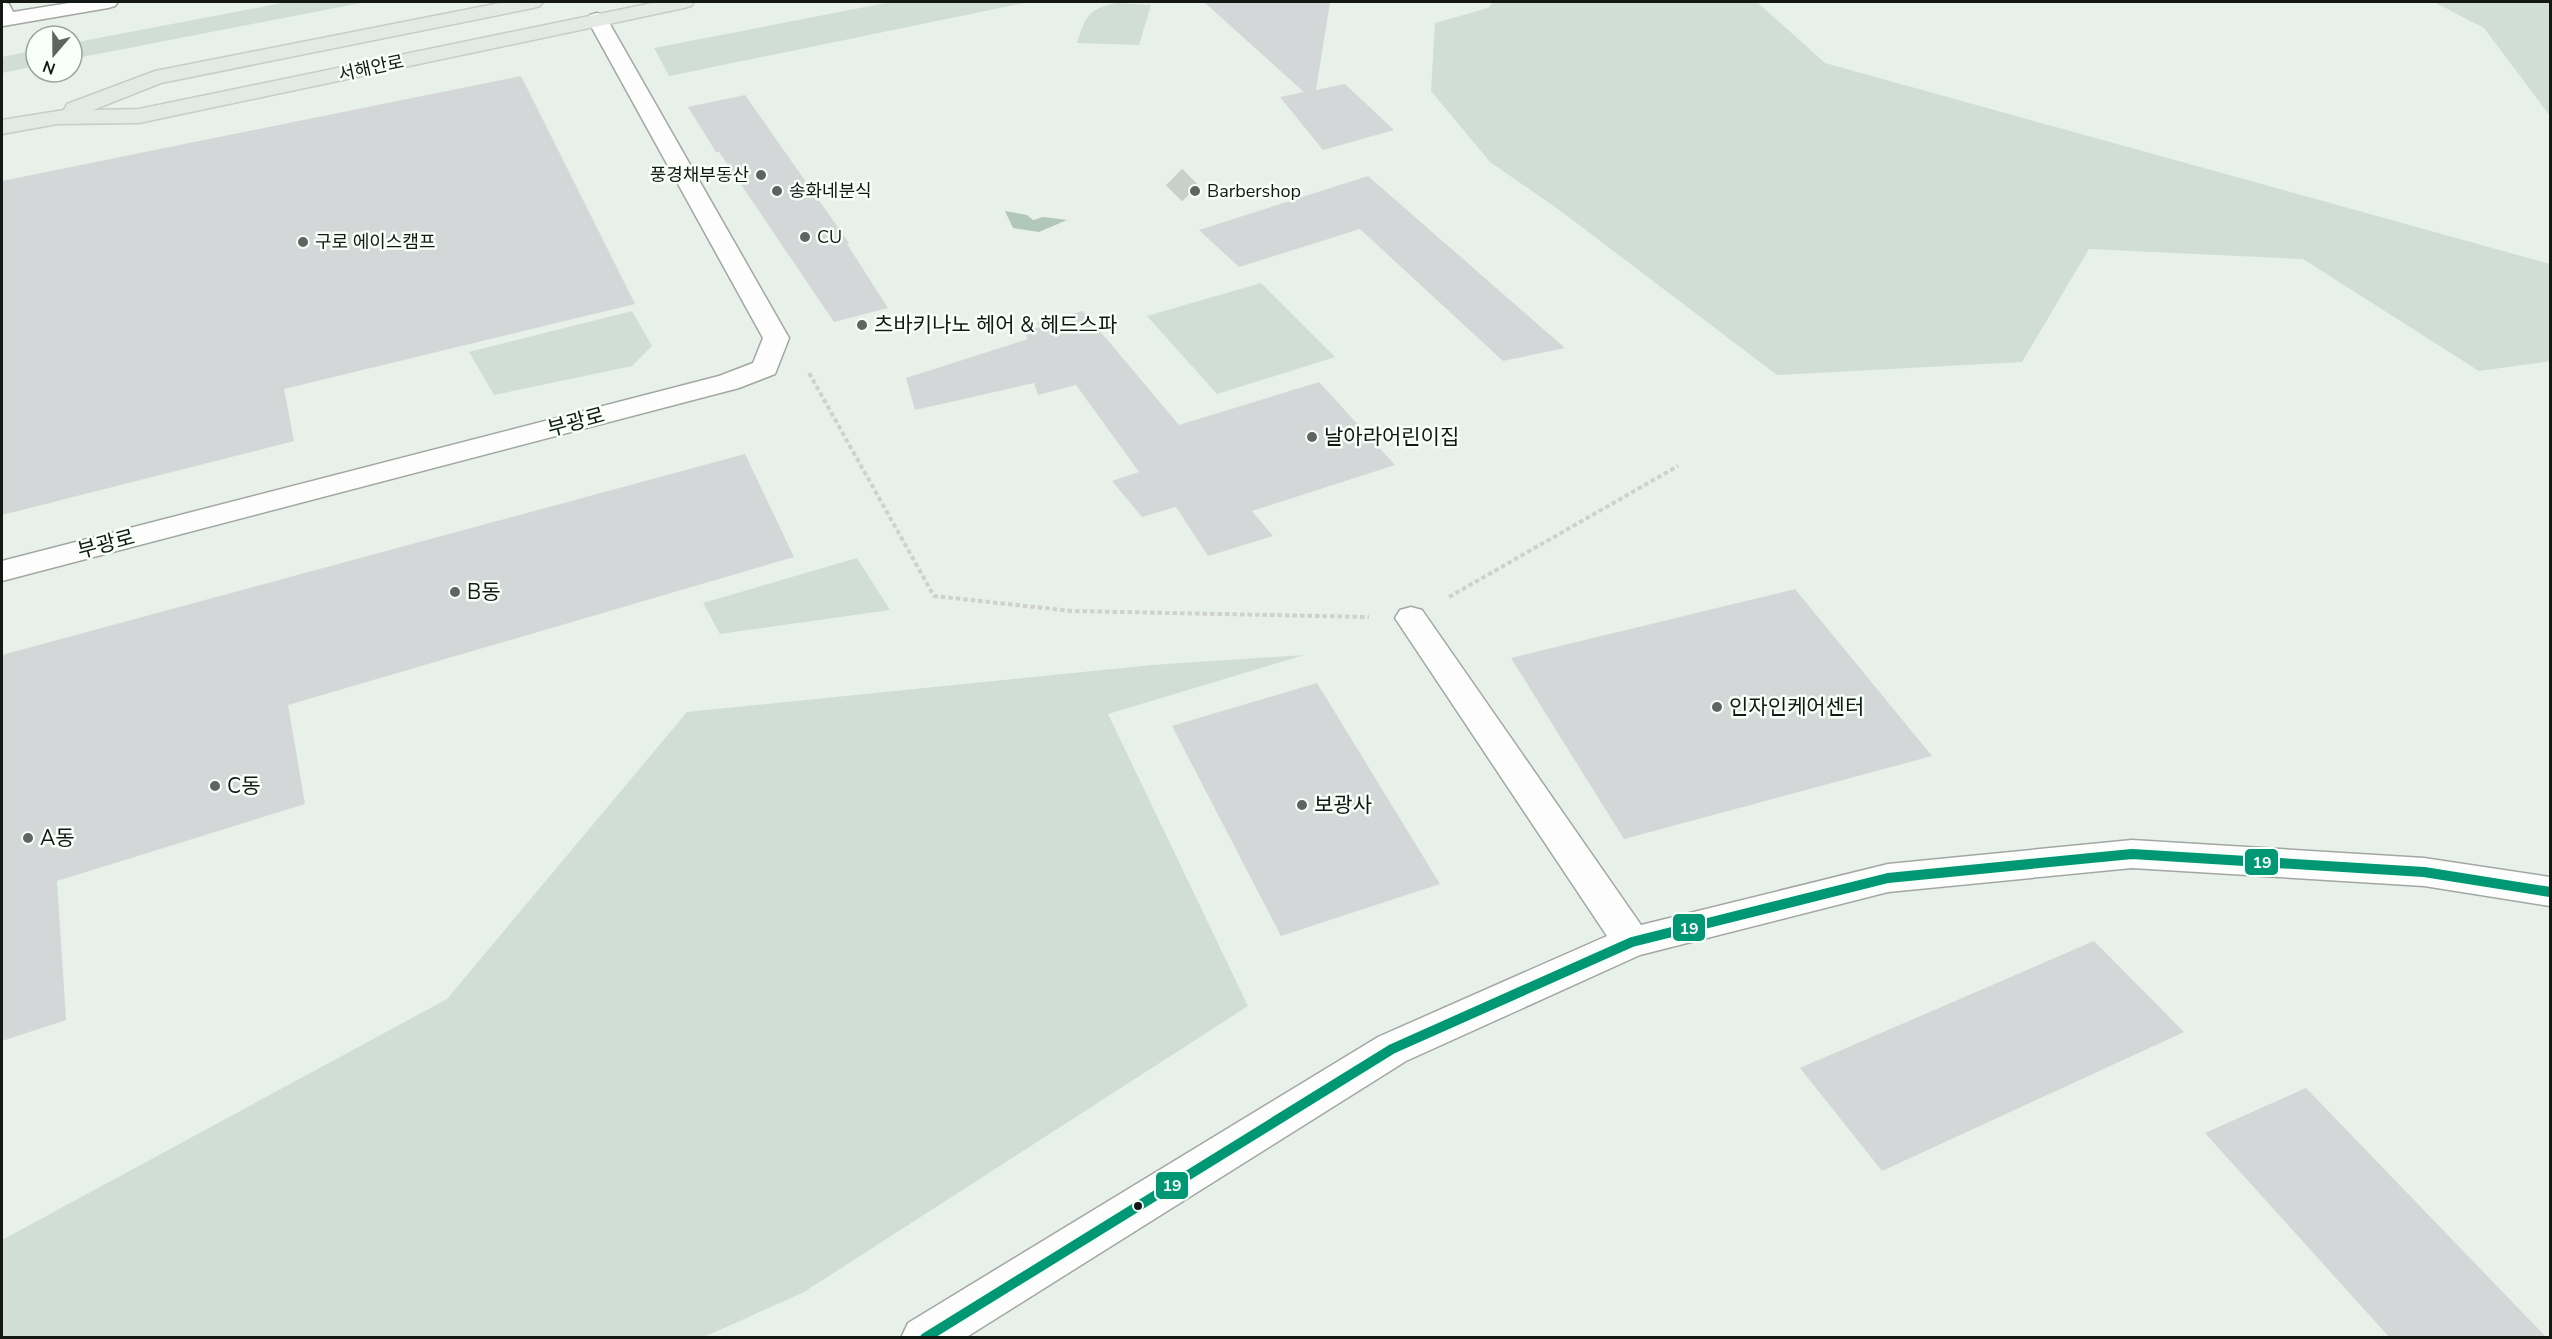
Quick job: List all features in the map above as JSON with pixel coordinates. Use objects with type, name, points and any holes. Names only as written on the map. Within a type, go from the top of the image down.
[{"type":"main road","name":"서해안로","points":[[57,117],[155,78],[533,2]]},
{"type":"main road","name":"서해안로","points":[[2,127],[57,117],[139,116],[684,2]]},
{"type":"street","points":[[2,8],[3,20],[108,2]]},
{"type":"street","name":"부광로","points":[[2,571],[729,382],[765,368],[776,338],[597,19]]},
{"type":"street","points":[[1411,618],[1632,942]]},
{"type":"street","points":[[924,1338],[1392,1049],[1632,942],[1888,878],[2132,854],[2424,872],[2550,892]]},
{"type":"path","points":[[807,369],[934,596],[1072,610],[1411,618],[1677,466]]},
{"type":"shaded area","points":[[288,2],[366,2],[84,57],[84,41]]},
{"type":"shaded area","points":[[891,2],[1029,2],[669,76],[654,48]]},
{"type":"shaded area","points":[[1493,2],[1757,2],[1825,63],[2550,264],[2550,361],[2479,371],[2303,259],[2089,249],[2022,362],[1777,375],[1558,209],[1490,162],[1431,91],[1435,23],[1488,8]]},
{"type":"shaded area","points":[[2434,2],[2550,2],[2550,116],[2484,28]]},
{"type":"shaded area","points":[[1116,3],[1151,5],[1139,45],[1077,43],[1086,20],[1093,11]]},
{"type":"shaded area","points":[[24,52],[24,68],[2,73],[2,57]]},
{"type":"shaded area","points":[[1005,211],[1027,215],[1033,220],[1043,217],[1067,220],[1039,232],[1013,228]]},
{"type":"shaded area","points":[[1261,283],[1335,357],[1217,394],[1147,316]]},
{"type":"shaded area","points":[[632,311],[652,346],[632,366],[494,395],[469,352]]},
{"type":"shaded area","points":[[857,558],[890,610],[720,634],[703,603]]},
{"type":"shaded area","points":[[1304,655],[1108,714],[1248,1006],[804,1292],[704,1337],[2,1337],[2,1240],[447,999],[687,712],[1152,665]]},
{"type":"building","points":[[1204,2],[1330,2],[1316,90],[1345,84],[1394,130],[1323,150],[1280,97],[1304,92]]},
{"type":"building","name":"구로 에이스캠프","points":[[521,76],[635,304],[284,389],[294,441],[2,515],[2,181]]},
{"type":"building","points":[[745,95],[849,243],[847,244],[888,308],[834,322],[719,152],[716,152],[688,107]]},
{"type":"building","points":[[1368,176],[1565,348],[1503,361],[1360,229],[1239,267],[1199,230]]},
{"type":"building","points":[[1083,311],[1179,425],[1319,382],[1395,465],[1252,511],[1273,536],[1208,556],[1176,507],[1142,517],[1112,481],[1139,472],[1076,385],[1038,395],[1034,383],[915,410],[906,378],[1028,339],[1023,331],[1040,327],[1037,323]]},
{"type":"building","points":[[745,454],[794,557],[288,705],[305,804],[57,881],[66,1020],[2,1041],[2,655]]},
{"type":"building","name":"인자인케어센터","points":[[1795,589],[1932,756],[1624,839],[1511,658]]},
{"type":"building","name":"보광사","points":[[1317,683],[1440,884],[1281,936],[1172,726]]},
{"type":"building","points":[[2094,941],[2184,1032],[1882,1171],[1800,1068]]},
{"type":"building","points":[[2306,1088],[2547,1338],[2390,1338],[2205,1133]]},
{"type":"tunnel","points":[[1174,177],[1193,196]]},
{"type":"transit line","name":"19","points":[[925,1338],[1392,1049],[1632,942],[1888,878],[2132,854],[2424,872],[2550,892]]},
{"type":"place","name":"풍경채부동산","points":[[761,175]]},
{"type":"place","name":"송화네분식","points":[[777,191]]},
{"type":"place","name":"Barbershop","points":[[1195,191]]},
{"type":"place","name":"CU","points":[[805,237]]},
{"type":"place","name":"구로 에이스캠프","points":[[303,242]]},
{"type":"place","name":"츠바키나노 헤어 & 헤드스파","points":[[862,325]]},
{"type":"place","name":"날아라어린이집","points":[[1312,437]]},
{"type":"place","name":"B동","points":[[455,592]]},
{"type":"place","name":"인자인케어센터","points":[[1717,707]]},
{"type":"place","name":"C동","points":[[215,786]]},
{"type":"place","name":"보광사","points":[[1302,805]]},
{"type":"place","name":"A동","points":[[28,838]]}]
